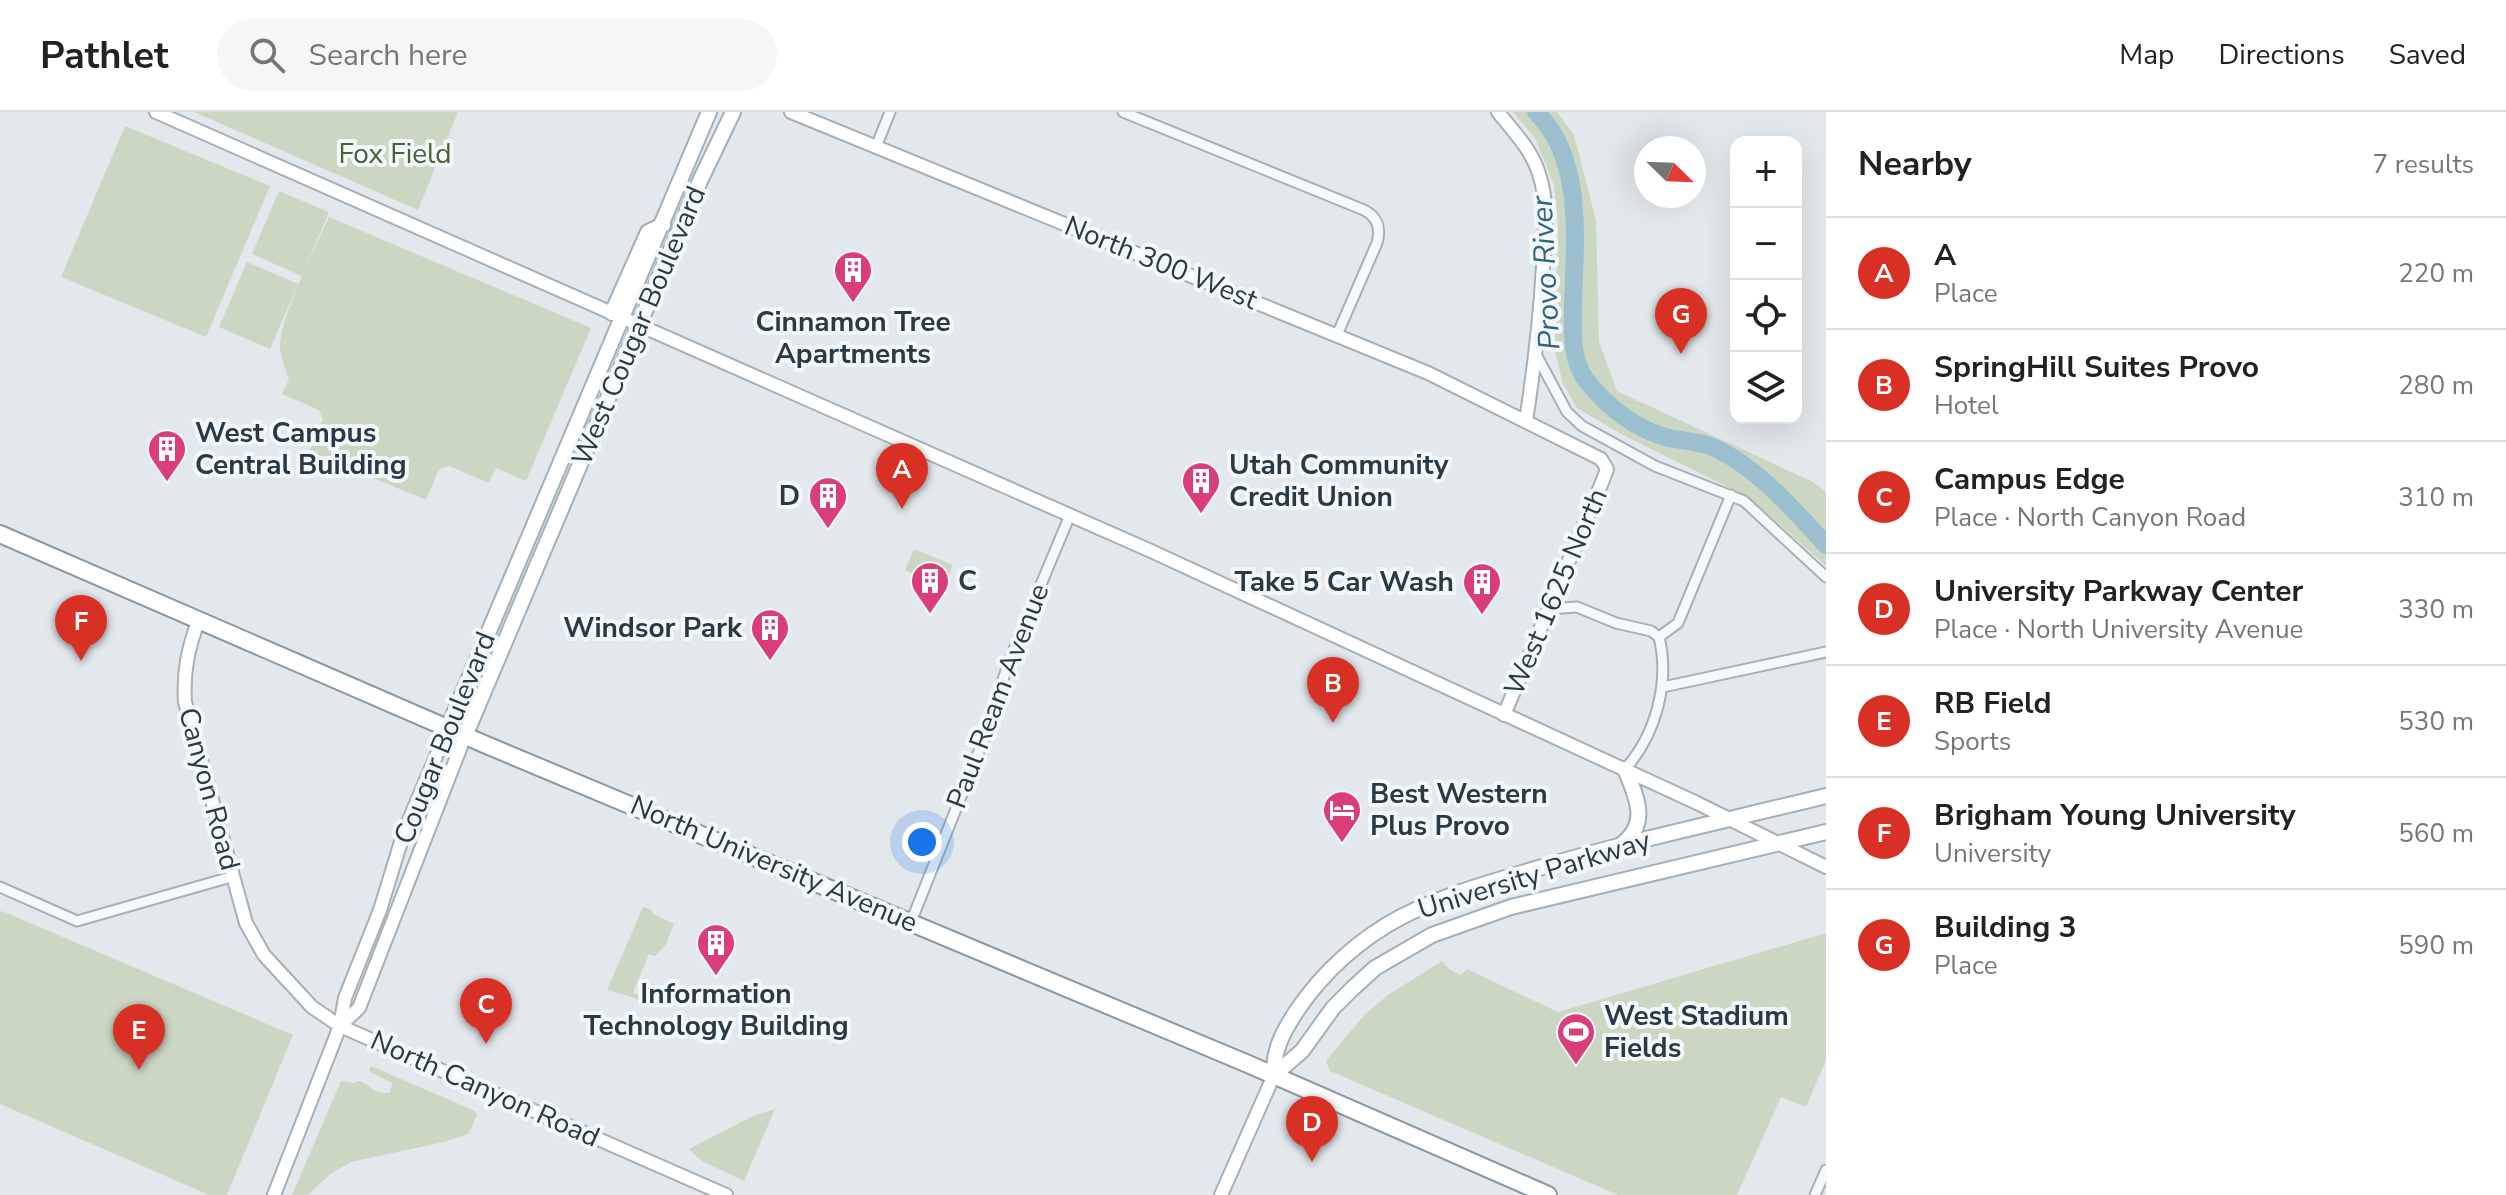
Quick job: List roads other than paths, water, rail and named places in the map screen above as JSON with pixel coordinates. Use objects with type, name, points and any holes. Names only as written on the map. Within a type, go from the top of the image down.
[{"type":"highway","name":"North University Avenue","points":[[0,534],[465,736],[1274,1075],[1548,1195]]},
{"type":"main road","points":[[156,112],[1070,515],[1625,769],[1826,867]]},
{"type":"main road","name":"West Cougar Boulevard","points":[[513,579],[618,316],[663,225],[709,112]]},
{"type":"main road","name":"West Cougar Boulevard","points":[[546,541],[715,147],[733,112]]},
{"type":"main road","name":"North 300 West","points":[[791,112],[1428,373],[1594,454],[1605,462],[1607,469]]},
{"type":"main road","points":[[1498,112],[1524,144],[1539,172],[1545,200],[1537,356],[1526,421]]},
{"type":"main road","name":"West 1625 North","points":[[1504,715],[1607,469]]},
{"type":"main road","name":"Cougar Boulevard","points":[[340,1026],[359,1008],[465,736],[546,541]]},
{"type":"main road","name":"Cougar Boulevard","points":[[340,1026],[345,998],[383,900],[404,832],[513,579]]},
{"type":"main road","name":"Canyon Road","points":[[199,619],[183,675],[185,702],[241,910],[264,955]]},
{"type":"main road","points":[[1615,847],[1632,835],[1639,816],[1638,803],[1625,769]]},
{"type":"main road","name":"University Parkway","points":[[1221,1195],[1274,1075],[1279,1040],[1302,1003],[1333,968],[1384,927],[1419,909],[1471,889],[1615,847],[1826,796]]},
{"type":"main road","name":"University Parkway","points":[[1274,1075],[1302,1051],[1333,1008],[1375,968],[1432,935],[1511,907],[1826,832]]},
{"type":"main road","name":"North Canyon Road","points":[[264,955],[312,1007],[340,1026],[726,1195]]},
{"type":"main road","points":[[274,1195],[340,1026]]},
{"type":"street","points":[[876,147],[890,112]]},
{"type":"street","points":[[1123,112],[1364,210],[1374,217],[1379,230],[1377,243],[1337,335]]},
{"type":"street","points":[[1537,356],[1567,412],[1582,426],[1655,466],[1744,501],[1826,577]]},
{"type":"street","points":[[1659,637],[1678,623],[1731,495]]},
{"type":"street","name":"Paul Ream Avenue","points":[[911,922],[985,736],[1009,661],[1070,515]]},
{"type":"street","points":[[1550,609],[1577,607],[1616,623],[1651,631],[1659,637],[1662,695],[1640,753],[1625,769]]},
{"type":"street","points":[[1663,687],[1826,652]]},
{"type":"street","points":[[0,887],[77,921],[231,877]]},
{"type":"street","points":[[1815,1195],[1826,1170]]},
{"type":"waterway","name":"Provo River","points":[[1536,112],[1552,132],[1563,154],[1570,179],[1575,232],[1574,346],[1586,380],[1603,400],[1634,423],[1669,438],[1712,447],[1748,468],[1776,492],[1826,545]]},
{"type":"place","name":"Cinnamon Tree Apartments","points":[[853,304]]},
{"type":"place","name":"Building 3","points":[[1681,354]]},
{"type":"place","name":"West Campus Central Building","points":[[167,483]]},
{"type":"place","name":"A","points":[[902,509]]},
{"type":"place","name":"Utah Community Credit Union","points":[[1201,515]]},
{"type":"place","name":"D","points":[[828,530]]},
{"type":"place","name":"C","points":[[930,615]]},
{"type":"place","name":"Take 5 Car Wash","points":[[1482,616]]},
{"type":"place","name":"Brigham Young University","points":[[81,661]]},
{"type":"place","name":"Windsor Park","points":[[770,662]]},
{"type":"place","name":"SpringHill Suites Provo","points":[[1333,723]]},
{"type":"place","name":"Best Western Plus Provo","points":[[1342,844]]},
{"type":"place","name":"Information Technology Building","points":[[716,977]]},
{"type":"place","name":"Campus Edge","points":[[486,1044]]},
{"type":"place","name":"West Stadium Fields","points":[[1576,1066]]},
{"type":"place","name":"RB Field","points":[[139,1070]]},
{"type":"place","name":"University Parkway Center","points":[[1312,1162]]},
{"type":"park label","name":"Fox Field","points":[[395,154]]}]
